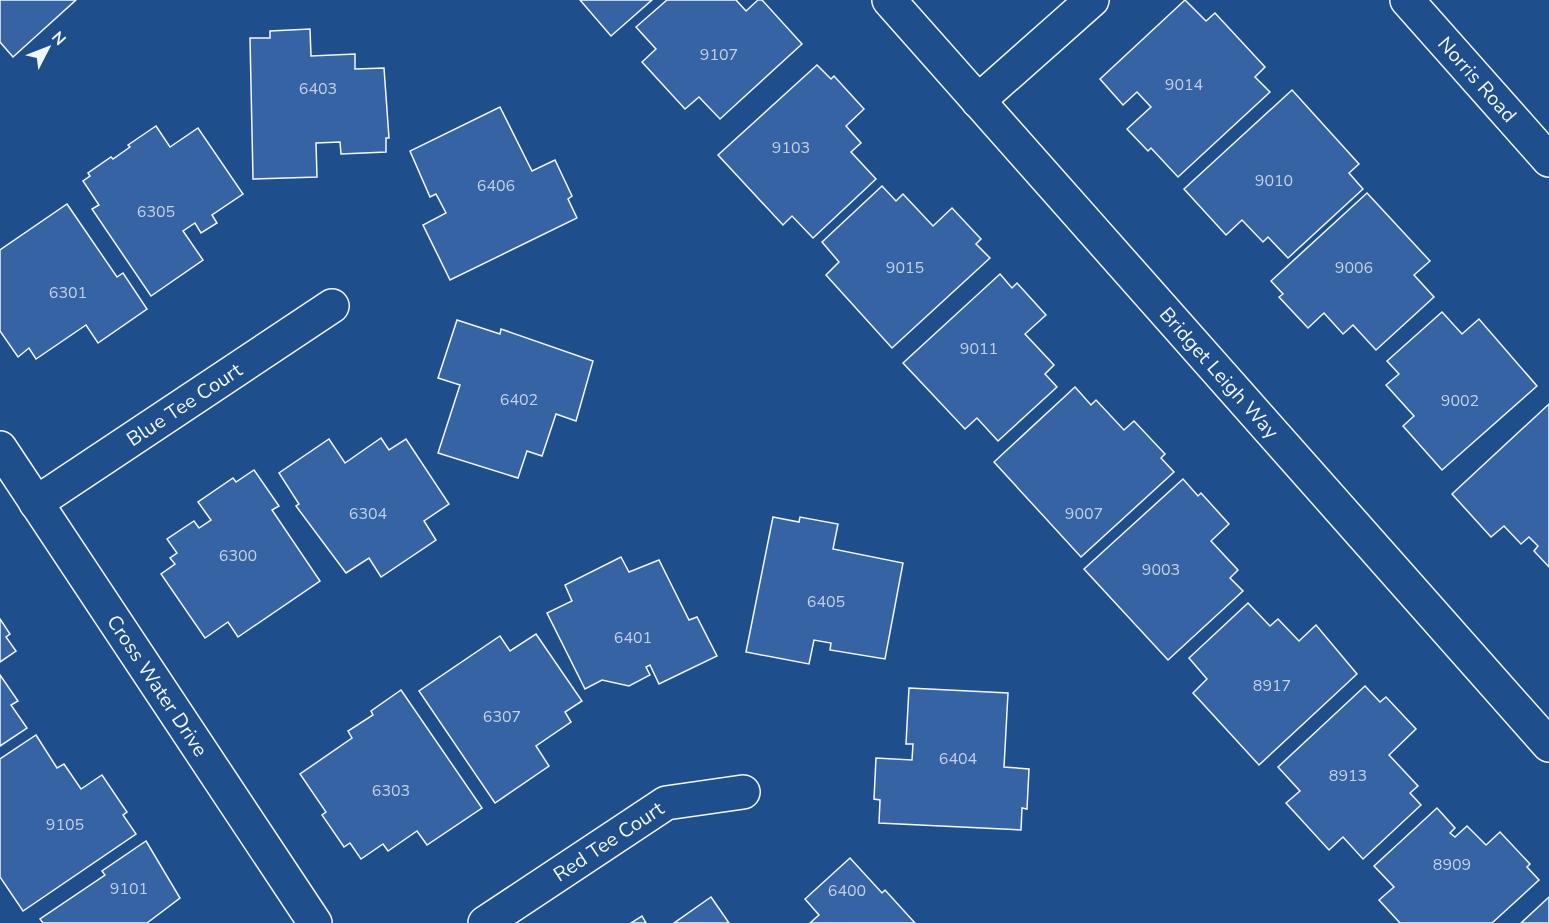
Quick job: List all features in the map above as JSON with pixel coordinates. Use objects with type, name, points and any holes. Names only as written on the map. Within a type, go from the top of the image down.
[{"type":"street","name":"Bridget Leigh Way","points":[[889,0],[1549,745]]},
{"type":"street","points":[[978,101],[1092,0]]},
{"type":"street","name":"Norris Road","points":[[1407,0],[1549,160]]},
{"type":"street","name":"Blue Tee Court","points":[[36,503],[332,306]]},
{"type":"street","name":"Cross Water Drive","points":[[0,448],[315,923]]},
{"type":"street","name":"Red Tee Court","points":[[486,923],[666,803],[743,792]]},
{"type":"building","points":[[0,0],[76,0],[13,57],[0,42]]},
{"type":"building","points":[[580,0],[652,0],[611,36]]},
{"type":"building","points":[[667,0],[736,0],[746,11],[758,0],[762,0],[802,44],[720,119],[699,97],[685,109],[642,62],[656,49],[636,27]]},
{"type":"building","points":[[1185,0],[1206,21],[1215,13],[1265,67],[1255,77],[1270,92],[1178,177],[1151,148],[1148,151],[1127,129],[1151,107],[1137,92],[1123,105],[1100,79]]},
{"type":"building","points":[[310,29],[311,56],[355,54],[355,69],[384,68],[389,138],[386,138],[386,152],[341,154],[340,142],[316,143],[317,177],[253,179],[250,38],[270,38],[270,31]]},
{"type":"building","points":[[817,65],[831,79],[834,76],[864,109],[846,126],[861,143],[851,152],[876,179],[813,238],[792,216],[783,225],[718,155]]},
{"type":"building","points":[[1292,90],[1359,164],[1349,173],[1363,189],[1288,258],[1268,237],[1263,242],[1242,220],[1226,235],[1184,189]]},
{"type":"building","points":[[500,107],[532,171],[555,160],[572,196],[568,199],[577,218],[450,280],[423,225],[446,213],[436,194],[430,197],[410,151]]},
{"type":"building","points":[[156,126],[170,147],[198,128],[243,194],[212,215],[217,223],[201,233],[195,223],[183,231],[203,260],[151,296],[92,209],[99,205],[83,181],[90,176],[88,173],[111,157],[113,159],[130,147],[128,145]]},
{"type":"building","points":[[882,186],[896,201],[903,194],[933,226],[952,208],[981,239],[976,244],[990,258],[892,348],[826,275],[839,262],[822,242]]},
{"type":"building","points":[[1367,193],[1430,261],[1414,275],[1434,297],[1376,350],[1353,325],[1343,334],[1324,313],[1308,328],[1279,297],[1283,294],[1271,281]]},
{"type":"building","points":[[67,204],[117,277],[123,273],[147,309],[98,343],[86,325],[36,359],[29,348],[18,357],[0,331],[0,250]]},
{"type":"building","points":[[1000,274],[1012,288],[1017,283],[1046,315],[1025,334],[1054,365],[1045,374],[1057,387],[998,441],[977,418],[965,429],[903,363]]},
{"type":"building","points":[[1442,312],[1462,334],[1479,319],[1537,386],[1442,470],[1403,426],[1414,416],[1386,385],[1399,374],[1387,361]]},
{"type":"building","points":[[457,320],[500,334],[501,329],[593,361],[576,421],[556,414],[542,456],[527,451],[518,478],[438,453],[460,385],[438,378]]},
{"type":"building","points":[[1075,387],[1091,405],[1096,400],[1124,430],[1134,421],[1165,454],[1161,458],[1174,472],[1081,557],[994,462]]},
{"type":"building","points":[[1549,404],[1549,567],[1534,551],[1538,546],[1529,537],[1521,544],[1504,526],[1491,537],[1452,494]]},
{"type":"building","points":[[381,438],[389,450],[406,439],[449,504],[424,521],[436,540],[381,577],[369,558],[346,573],[296,506],[299,504],[279,473],[329,439],[345,463]]},
{"type":"building","points":[[254,470],[279,506],[272,510],[320,581],[238,637],[228,622],[205,638],[161,574],[175,564],[170,558],[177,553],[167,539],[194,521],[199,528],[211,520],[198,502],[233,478],[236,482]]},
{"type":"building","points":[[1183,479],[1198,496],[1201,493],[1229,524],[1211,541],[1238,570],[1230,578],[1243,591],[1168,660],[1084,569]]},
{"type":"building","points":[[773,517],[799,522],[800,517],[838,524],[833,549],[903,563],[885,659],[830,650],[831,643],[814,640],[809,664],[746,652]]},
{"type":"building","points":[[621,557],[629,572],[659,560],[689,620],[697,617],[717,656],[659,684],[650,665],[646,667],[650,675],[629,686],[602,680],[585,689],[547,613],[572,601],[565,585]]},
{"type":"building","points":[[1248,603],[1270,626],[1278,619],[1299,641],[1316,625],[1357,674],[1259,765],[1193,693],[1207,679],[1189,658]]},
{"type":"building","points":[[0,619],[10,634],[6,637],[16,651],[0,662]]},
{"type":"building","points":[[536,634],[582,701],[565,712],[571,722],[536,746],[549,766],[495,803],[419,691],[500,636],[510,651]]},
{"type":"building","points":[[0,675],[18,701],[11,705],[27,728],[0,746]]},
{"type":"building","points":[[1365,686],[1380,702],[1386,697],[1416,729],[1389,755],[1418,786],[1410,793],[1421,805],[1363,859],[1343,837],[1329,850],[1286,803],[1300,791],[1278,767]]},
{"type":"building","points":[[909,688],[1008,693],[1004,767],[1029,769],[1027,809],[1022,808],[1021,830],[879,823],[880,800],[874,799],[876,758],[912,760],[913,744],[906,744]]},
{"type":"building","points":[[401,690],[482,808],[427,845],[417,831],[388,851],[383,844],[361,859],[350,843],[344,847],[322,815],[326,812],[300,774],[352,738],[348,731],[373,715],[371,711]]},
{"type":"building","points":[[36,735],[57,768],[64,764],[81,789],[102,775],[127,812],[123,815],[136,834],[23,911],[0,877],[0,759]]},
{"type":"building","points":[[1437,808],[1455,828],[1450,833],[1455,837],[1467,826],[1486,845],[1500,832],[1530,864],[1527,867],[1539,880],[1492,923],[1400,923],[1379,900],[1394,887],[1374,866]]},
{"type":"building","points":[[146,841],[180,898],[147,923],[43,923],[40,919],[105,875],[102,871]]},
{"type":"building","points":[[850,858],[882,893],[885,890],[915,923],[810,923],[819,915],[805,899]]},
{"type":"building","points":[[711,897],[729,923],[674,923]]},
{"type":"building","points":[[1549,897],[1549,923],[1521,923]]},
{"type":"building","points":[[642,916],[646,923],[631,923]]}]
